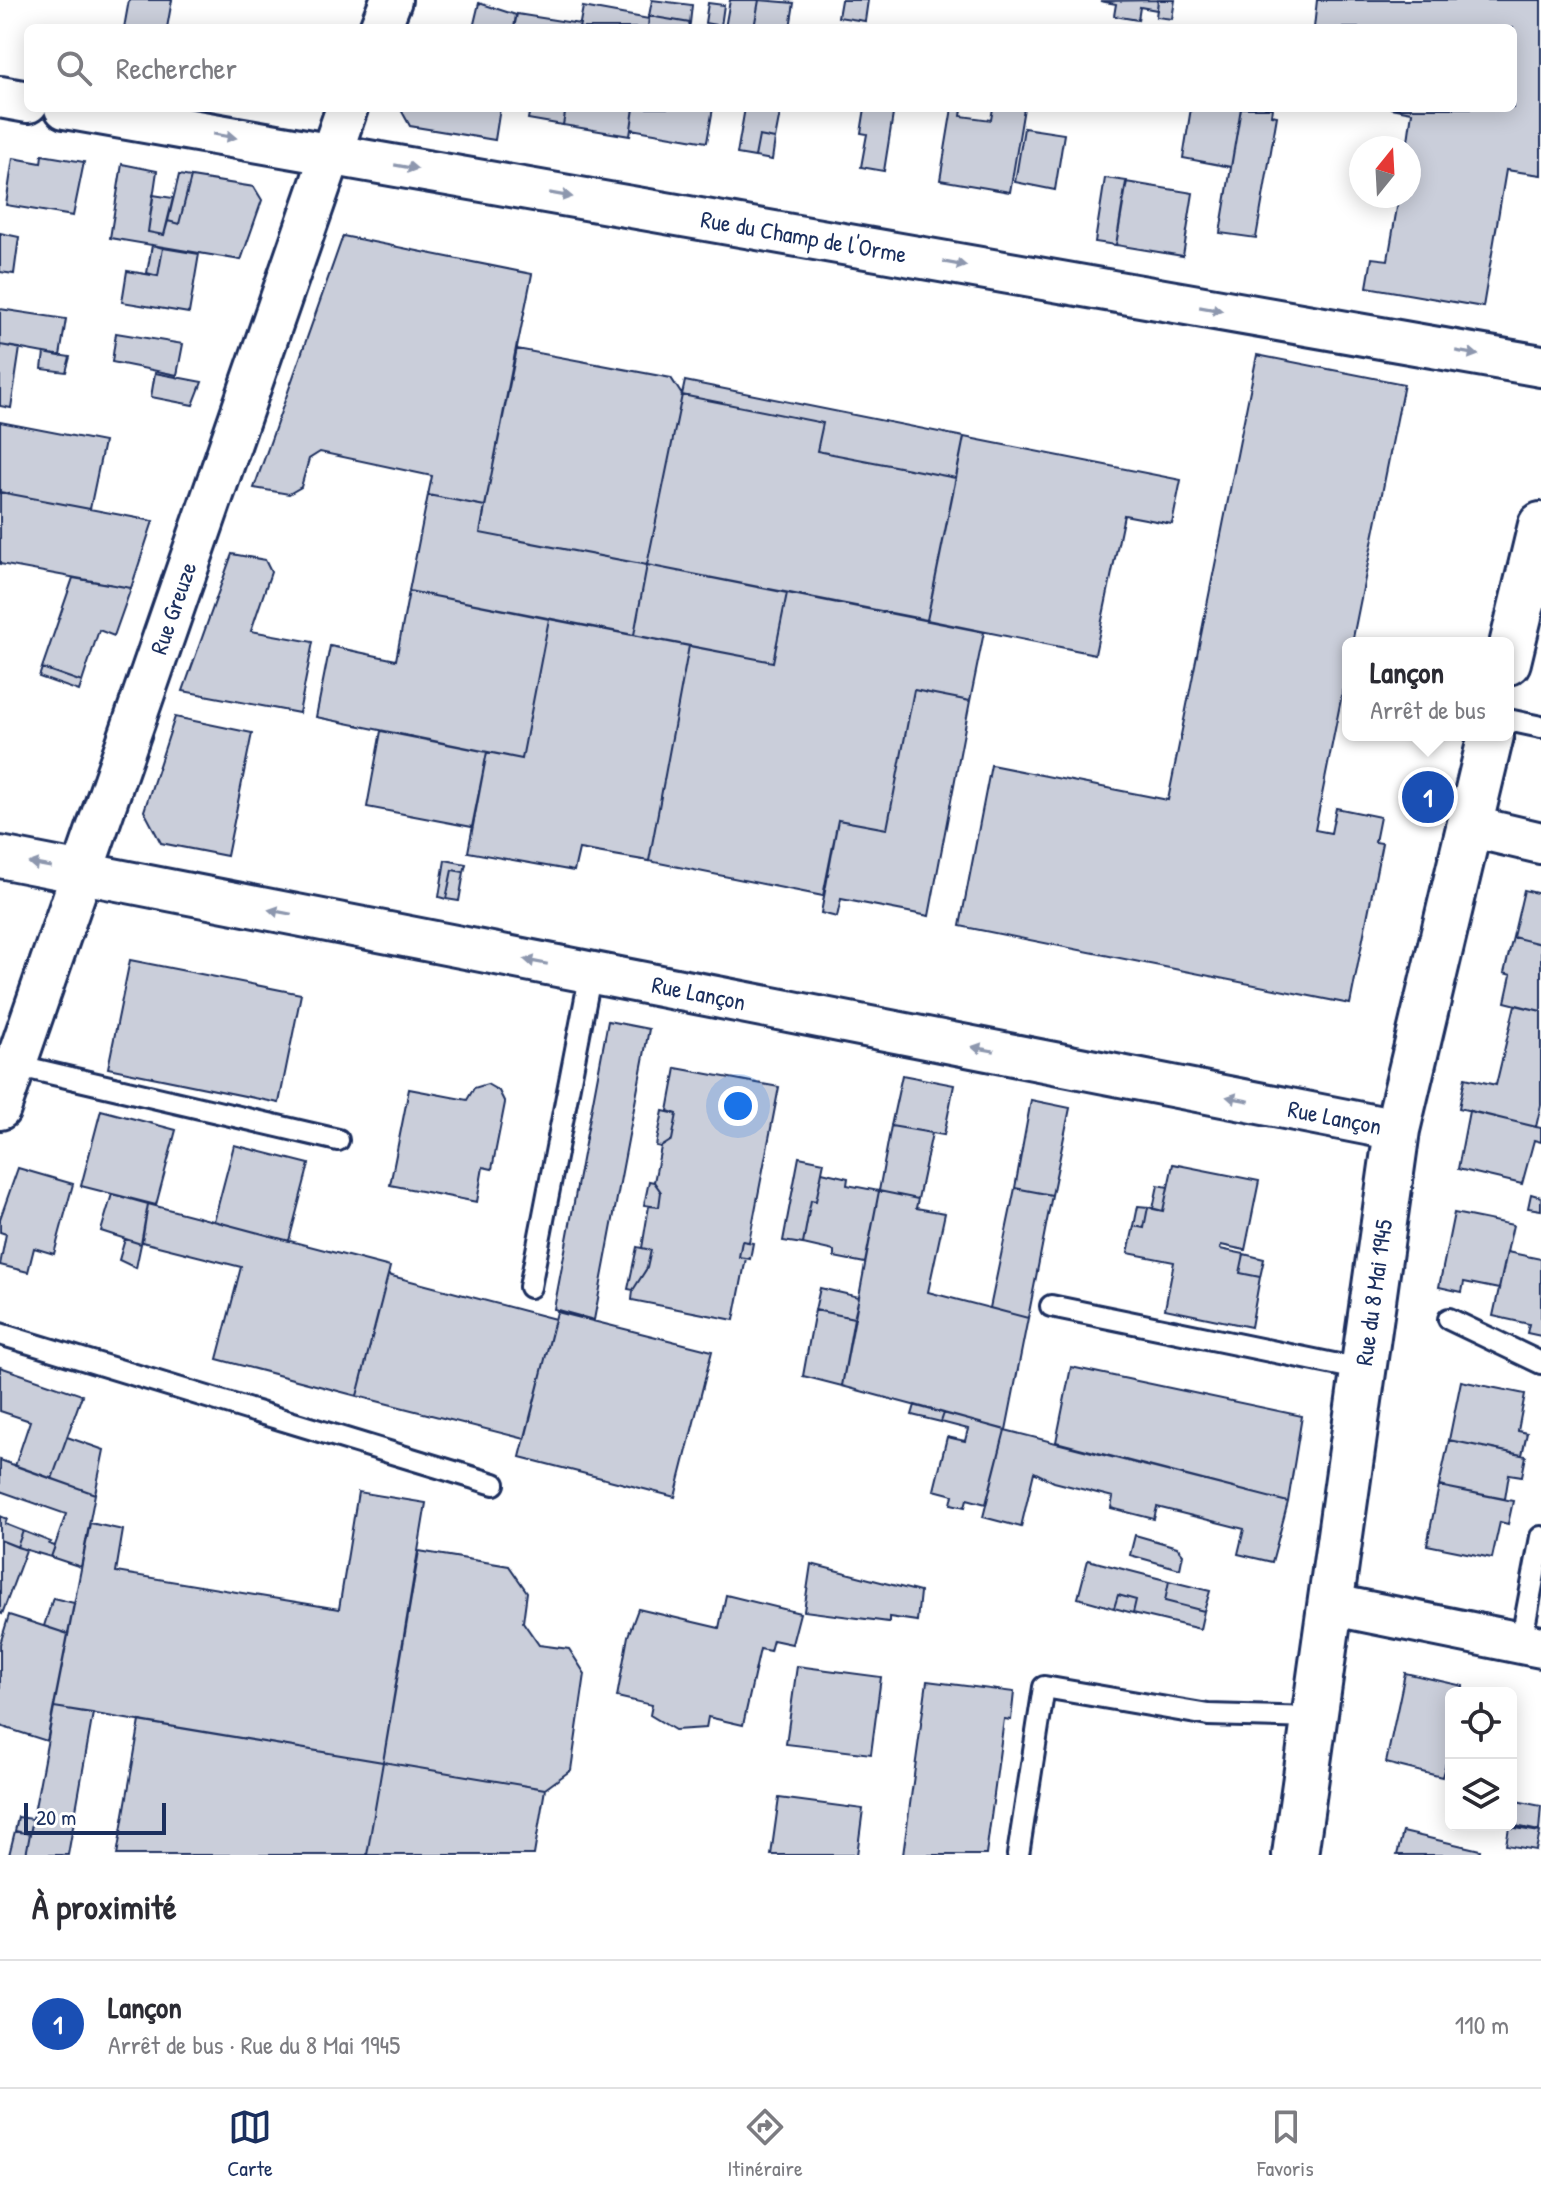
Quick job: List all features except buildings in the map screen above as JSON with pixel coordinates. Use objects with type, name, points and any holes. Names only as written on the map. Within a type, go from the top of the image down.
[{"type":"street","points":[[382,24],[391,0]]},
{"type":"street","points":[[0,97],[24,101]]},
{"type":"street","name":"Rue du Champ de l'Orme","points":[[88,112],[1541,366]]},
{"type":"street","name":"Rue Greuze","points":[[0,1109],[345,112]]},
{"type":"street","points":[[1514,651],[1530,620],[1541,525]]},
{"type":"street","name":"Rue du 8 Mai 1945","points":[[1295,1855],[1397,1130],[1490,741]]},
{"type":"street","points":[[1469,826],[1541,843]]},
{"type":"street","name":"Rue Lançon","points":[[0,857],[1397,1130]]},
{"type":"street","points":[[1329,1604],[1531,1645]]},
{"type":"lane","points":[[1514,721],[1541,727]]},
{"type":"lane","points":[[530,1287],[591,972]]},
{"type":"lane","points":[[15,1065],[338,1140]]},
{"type":"lane","points":[[1051,1306],[1363,1370]]},
{"type":"lane","points":[[1449,1319],[1541,1363]]},
{"type":"lane","points":[[0,1334],[494,1484]]},
{"type":"lane","points":[[1531,1645],[1541,1537]]},
{"type":"lane","points":[[1018,1855],[1044,1687],[1208,1715],[1314,1718]]},
{"type":"place","name":"Lançon","points":[[1428,797]]}]
